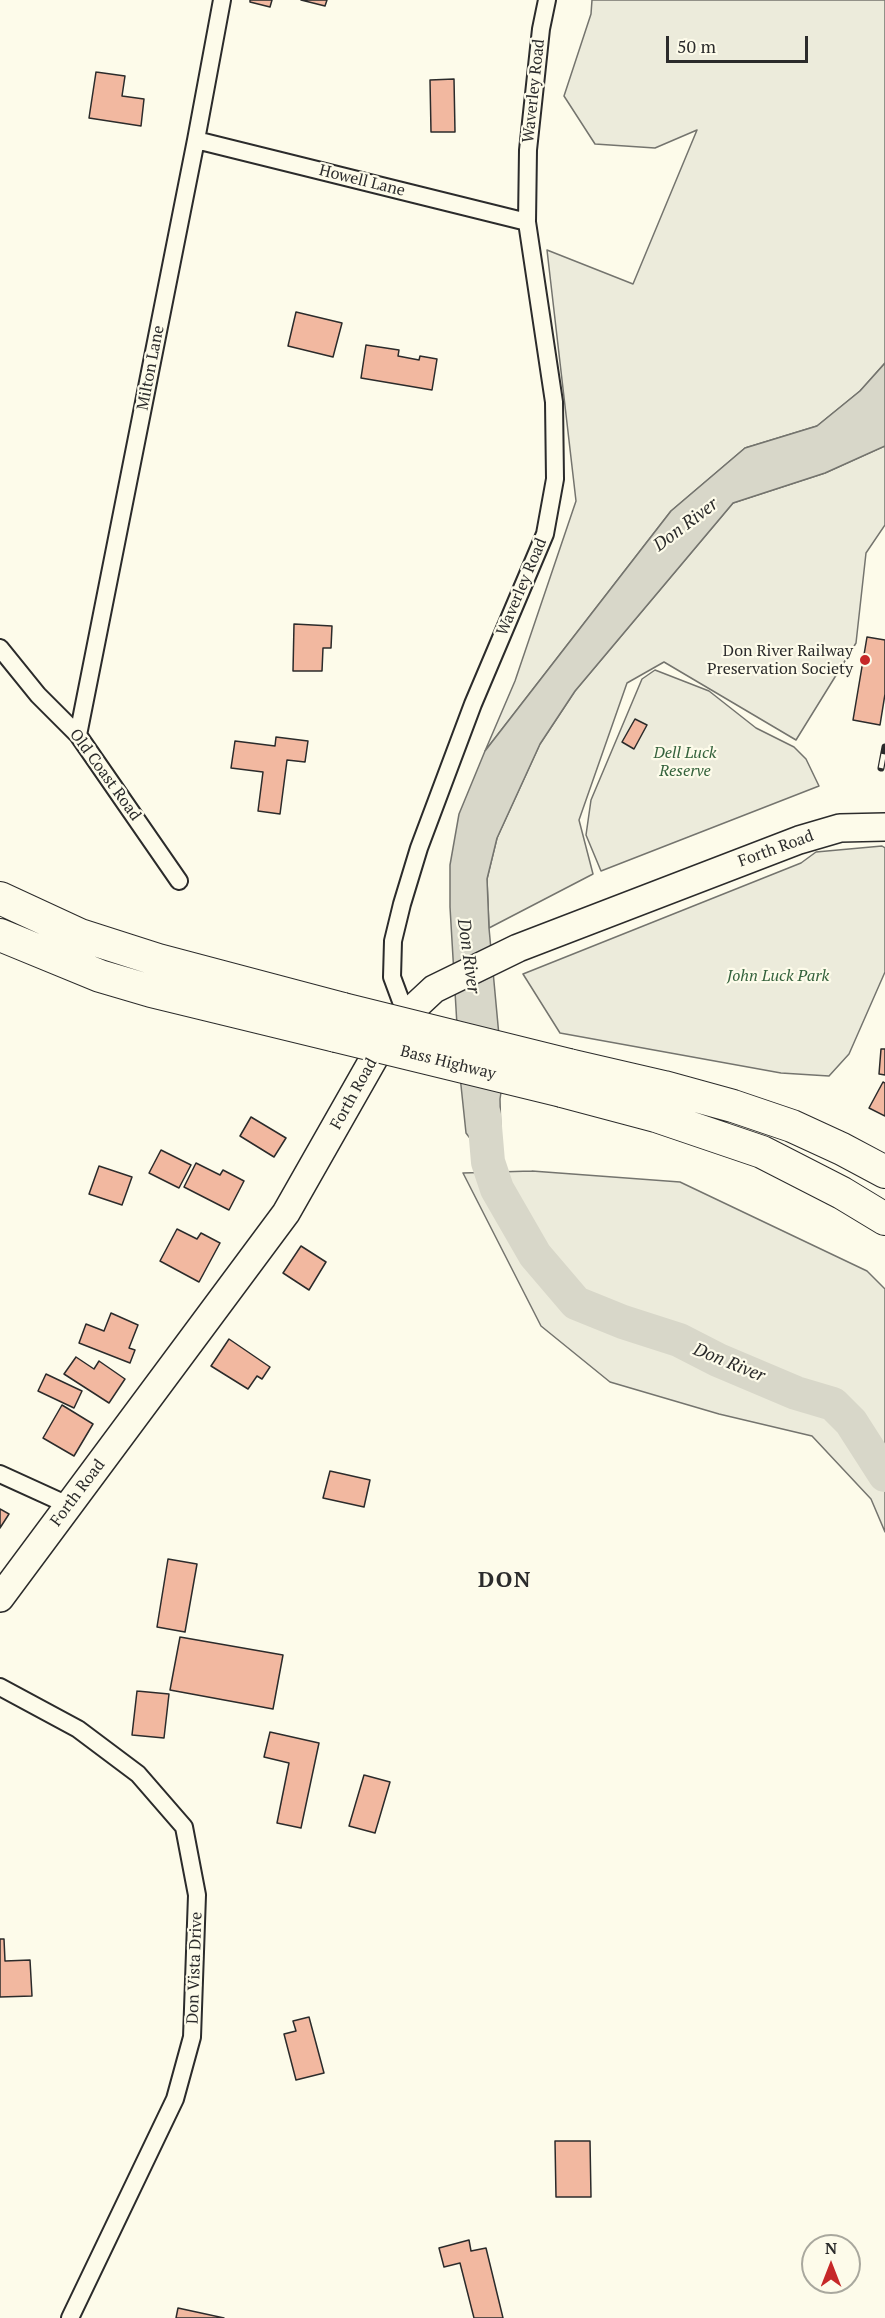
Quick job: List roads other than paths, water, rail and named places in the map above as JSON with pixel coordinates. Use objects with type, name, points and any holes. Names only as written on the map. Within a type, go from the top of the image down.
[{"type":"highway","name":"Bass Highway","points":[[0,898],[80,934],[340,1022],[565,1078],[656,1116],[762,1152],[842,1192],[885,1220]]},
{"type":"highway","name":"Bass Highway","points":[[0,935],[45,955],[141,988],[201,1005],[340,1022]]},
{"type":"highway","name":"Bass Highway","points":[[565,1078],[664,1087],[782,1123],[842,1149],[885,1172]]},
{"type":"main road","name":"Forth Road","points":[[0,1598],[286,1213],[390,1030],[434,988],[518,948],[798,840],[840,828],[885,827]]},
{"type":"street","name":"Milton Lane","points":[[78,735],[222,0]]},
{"type":"street","name":"Waverley Road","points":[[410,1011],[402,1004],[393,977],[393,940],[402,904],[419,848],[473,704],[545,534],[555,479],[554,402],[527,222],[528,150],[541,29],[547,0]]},
{"type":"street","name":"Howell Lane","points":[[196,140],[527,222]]},
{"type":"street","name":"Old Coast Road","points":[[0,648],[38,695],[78,735],[179,880]]},
{"type":"street","points":[[0,1474],[68,1506]]},
{"type":"street","name":"Don Vista Drive","points":[[0,1686],[78,1729],[138,1774],[184,1827],[197,1895],[192,2037],[175,2098],[70,2318]]},
{"type":"water","points":[[885,363],[885,446],[825,473],[733,503],[575,691],[540,744],[497,838],[487,879],[489,928],[503,1079],[500,1099],[501,1138],[488,1162],[466,1133],[460,1076],[450,907],[450,865],[459,814],[485,751],[671,511],[745,448],[817,426],[860,391]]},
{"type":"waterway","name":"Don River","points":[[484,1115],[488,1162],[497,1189],[535,1255],[576,1303],[623,1322],[679,1340],[718,1360],[796,1393],[833,1404],[851,1422],[885,1475]]},
{"type":"railway","points":[[881,768],[885,747]]},
{"type":"place","name":"Don River Railway Preservation Society","points":[[865,660]]},
{"type":"district","name":"DON","points":[[505,1581]]},
{"type":"park label","name":"Dell Luck Reserve","points":[[685,762]]},
{"type":"park label","name":"John Luck Park","points":[[778,976]]}]
